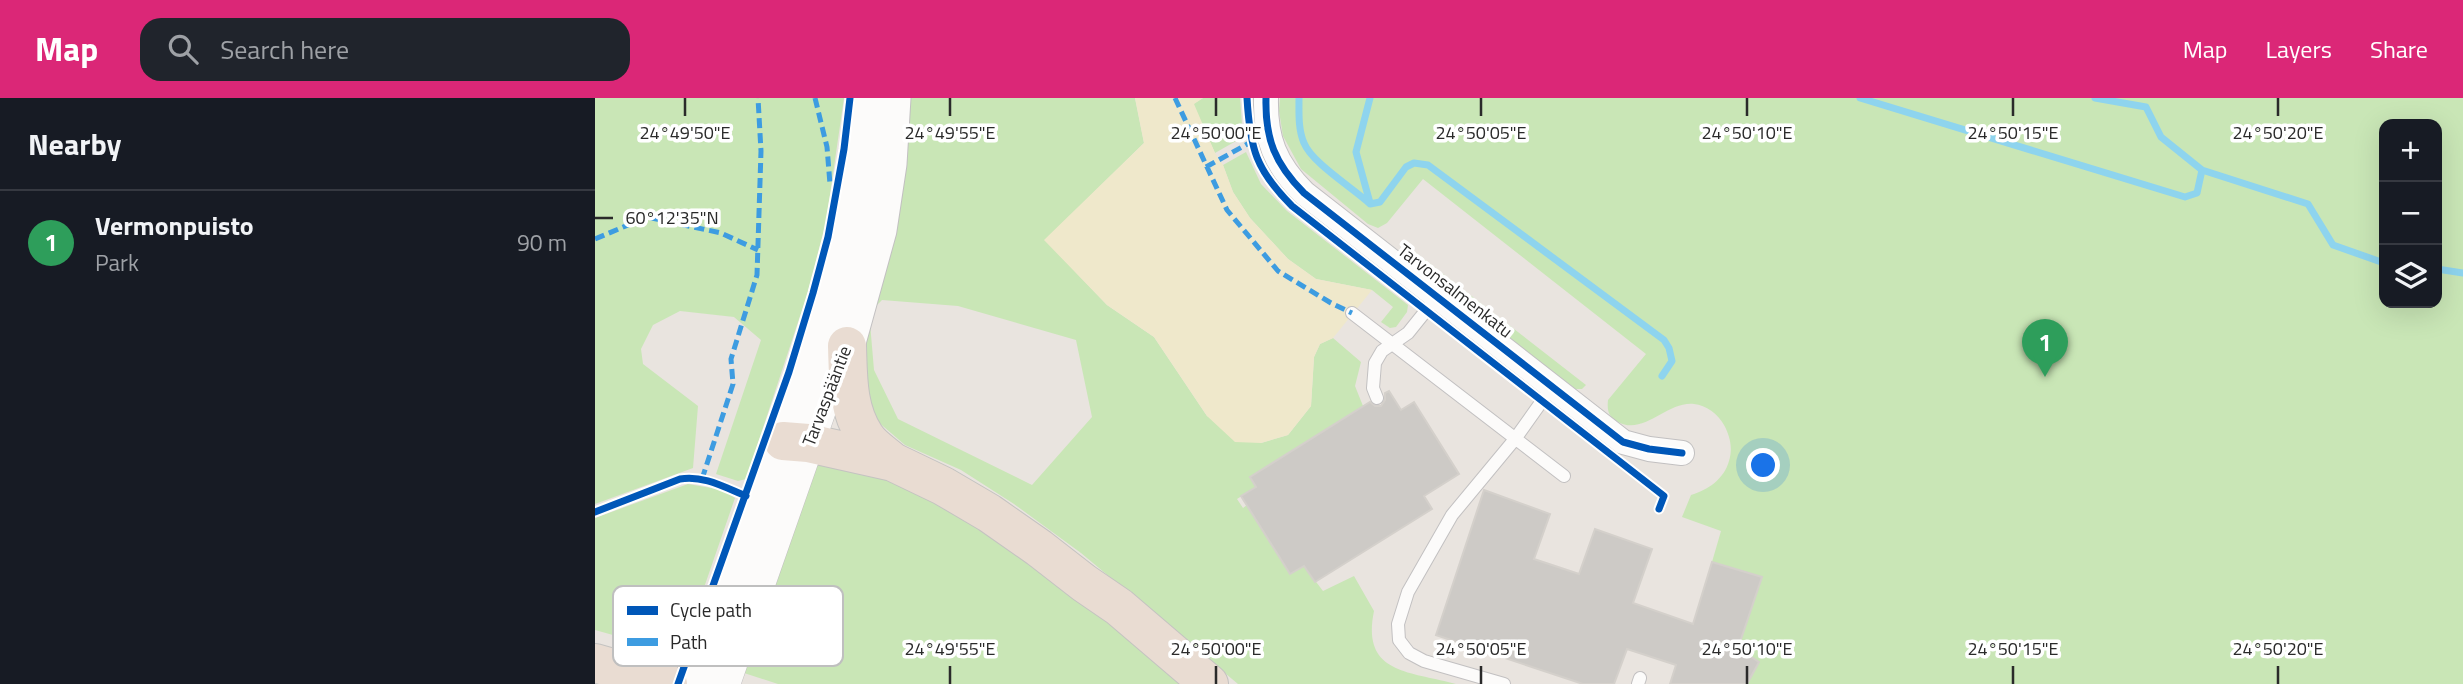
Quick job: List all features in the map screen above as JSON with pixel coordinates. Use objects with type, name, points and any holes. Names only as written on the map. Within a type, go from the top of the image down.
[{"type":"highway","points":[[847,346],[849,393],[855,414],[865,436],[893,462]]},
{"type":"highway","points":[[796,442],[893,462],[943,486],[989,513],[1119,607],[1209,684]]},
{"type":"highway","points":[[595,663],[668,684]]},
{"type":"main road","name":"Tarvaspääntie","points":[[745,586],[796,442],[821,333],[841,262],[860,155],[866,98]]},
{"type":"main road","name":"Tarvaspääntie","points":[[847,346],[879,230],[889,164],[893,98]]},
{"type":"main road","name":"Tarvaspääntie","points":[[697,684],[706,666]]},
{"type":"street","name":"Tarvonsalmenkatu","points":[[1266,98],[1265,115],[1269,139],[1277,162],[1304,193],[1623,442],[1649,449],[1682,453]]},
{"type":"street","name":"Tarvaspääntie","points":[[796,442],[847,346]]},
{"type":"street","name":"Tarvaspääntie","points":[[724,684],[728,666]]},
{"type":"lane","points":[[1377,398],[1373,388],[1375,363],[1383,351],[1408,333],[1437,296]]},
{"type":"lane","points":[[1352,313],[1564,476]]},
{"type":"lane","points":[[1504,684],[1424,661],[1409,653],[1399,640],[1398,624],[1408,592],[1452,515],[1515,439],[1552,387]]},
{"type":"green space","points":[[595,98],[844,98],[826,222],[807,295],[746,479],[738,481],[716,474],[761,340],[734,317],[680,311],[653,325],[641,349],[643,364],[698,406],[693,468],[595,504]]},
{"type":"green space","points":[[905,98],[1135,98],[1144,143],[1045,240],[1107,305],[1154,337],[1207,416],[1261,443],[1288,435],[1311,406],[1314,357],[1320,344],[1333,338],[1361,362],[1355,386],[1363,406],[1250,477],[1256,487],[1237,499],[1243,508],[1247,505],[1290,574],[1304,566],[1323,591],[1354,576],[1374,611],[1372,632],[1375,647],[1382,658],[1406,672],[1456,684],[1238,684],[1081,553],[1014,504],[961,470],[905,445],[877,421],[865,393],[863,356],[870,323],[874,370],[898,419],[1032,485],[1092,417],[1076,340],[958,306],[882,300],[872,310]]},
{"type":"green space","points":[[1203,98],[1240,98],[1243,137],[1215,153],[1193,104]]},
{"type":"green space","points":[[1280,98],[2463,98],[2463,684],[1747,684],[1738,648],[1762,577],[1712,562],[1721,531],[1682,517],[1691,495],[1715,483],[1727,467],[1731,451],[1729,438],[1718,417],[1707,408],[1684,404],[1637,425],[1618,422],[1609,413],[1608,400],[1646,354],[1423,179],[1387,223],[1378,228],[1368,224],[1301,169],[1283,136]]},
{"type":"green space","points":[[1246,152],[1261,184],[1287,211],[1408,305],[1407,312],[1396,327],[1390,328],[1381,322],[1393,307],[1372,290],[1316,279],[1288,259],[1250,218],[1233,192],[1223,165]]},
{"type":"green space","points":[[1405,245],[1586,385],[1582,389],[1575,389],[1404,256],[1402,248]]},
{"type":"green space","points":[[816,453],[943,501],[1193,684],[778,684],[744,673],[746,666],[843,666],[843,586],[772,586]]},
{"type":"green space","points":[[688,484],[723,490],[735,498],[705,586],[613,586],[613,635],[595,630],[595,518]]},
{"type":"sand","points":[[1135,98],[1203,98],[1194,104],[1233,192],[1250,218],[1288,259],[1316,279],[1372,290],[1333,338],[1320,344],[1314,357],[1311,406],[1288,435],[1261,443],[1235,442],[1207,416],[1154,337],[1107,305],[1044,240],[1144,143]]},
{"type":"building","points":[[1389,391],[1401,410],[1414,402],[1459,474],[1424,496],[1432,509],[1315,582],[1304,566],[1290,574],[1241,496],[1256,487],[1250,477],[1370,402],[1381,406],[1385,393]]},
{"type":"building","points":[[1484,490],[1550,514],[1534,559],[1579,574],[1595,529],[1652,549],[1633,603],[1693,624],[1712,562],[1762,577],[1738,648],[1759,662],[1747,684],[1670,684],[1676,665],[1627,649],[1614,684],[1583,684],[1436,635]]},
{"type":"waterway","points":[[1299,98],[1299,121],[1308,151],[1370,204],[1380,202],[1406,167],[1414,163],[1428,165],[1664,340],[1672,361],[1662,376]]},
{"type":"waterway","points":[[1370,98],[1356,152],[1370,203]]},
{"type":"waterway","points":[[1860,98],[2185,197],[2197,193],[2202,170]]},
{"type":"waterway","points":[[2095,98],[2146,107],[2161,137],[2202,170],[2308,204],[2333,245],[2379,261]]},
{"type":"waterway","points":[[2442,270],[2463,273]]},
{"type":"marked path","points":[[702,479],[733,384],[731,359],[757,275],[761,151],[758,98]]},
{"type":"marked path","points":[[815,98],[827,147],[830,184]]},
{"type":"marked path","points":[[1175,98],[1227,210],[1278,271],[1352,313]]},
{"type":"marked path","points":[[1206,167],[1251,142]]},
{"type":"marked path","points":[[595,239],[647,217],[721,233],[758,250]]},
{"type":"cycle path","points":[[713,586],[789,372],[813,293],[828,237],[850,98]]},
{"type":"cycle path","points":[[1247,98],[1250,131],[1257,158],[1270,181],[1292,206],[1664,496],[1659,509]]},
{"type":"cycle path","points":[[1266,98],[1267,126],[1274,150],[1286,172],[1304,193],[1623,442],[1649,449],[1682,453]]},
{"type":"cycle path","points":[[595,512],[680,479],[689,478],[705,480],[746,496]]},
{"type":"cycle path","points":[[678,684],[684,666]]},
{"type":"place","name":"Vermonpuisto","points":[[2045,377]]}]
